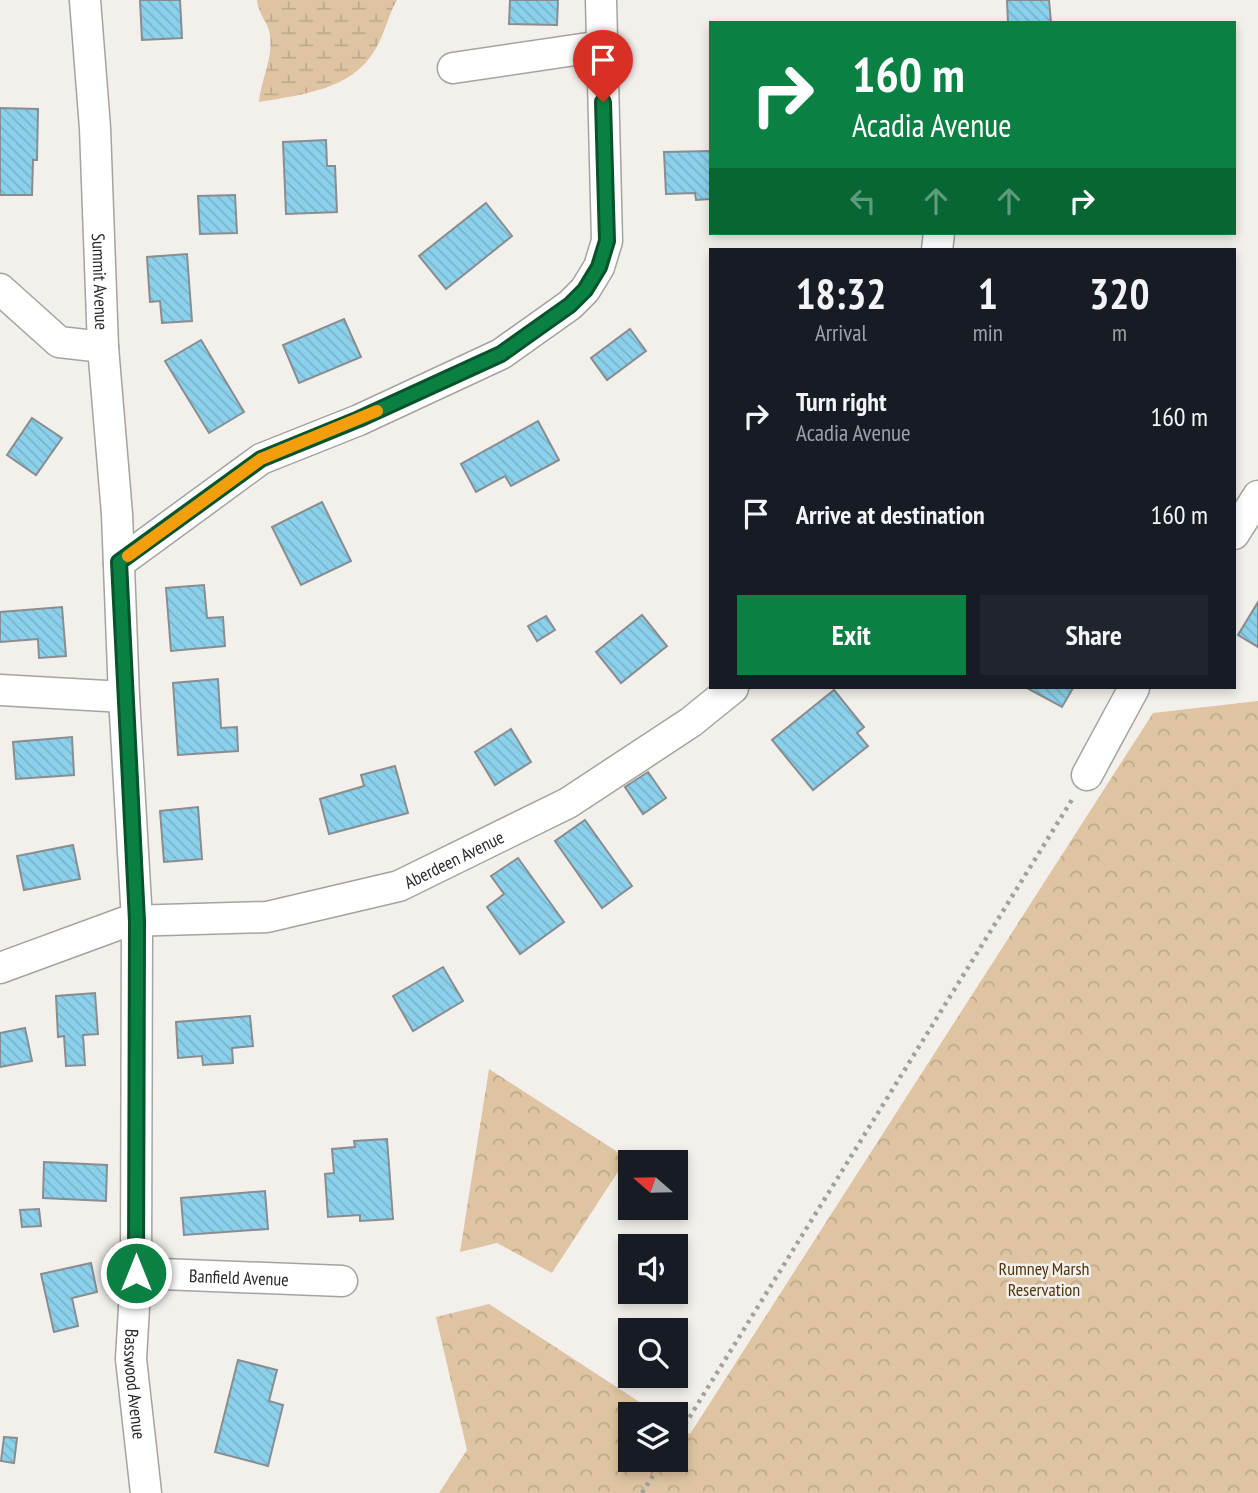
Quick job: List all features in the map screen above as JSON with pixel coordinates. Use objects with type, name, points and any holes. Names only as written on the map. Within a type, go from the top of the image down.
[{"type":"street","name":"Summit Avenue","points":[[85,0],[94,128],[103,347],[119,562]]},
{"type":"street","points":[[119,562],[261,459],[359,419],[501,354],[570,305],[585,290],[599,267],[607,241],[601,0]]},
{"type":"street","points":[[453,68],[602,46]]},
{"type":"street","points":[[0,289],[60,342],[103,347]]},
{"type":"street","points":[[1236,531],[1258,496]]},
{"type":"street","name":"Basswood Avenue","points":[[119,562],[137,921],[136,1273],[131,1359],[146,1493]]},
{"type":"street","name":"Aberdeen Avenue","points":[[0,968],[128,921],[267,917],[399,886],[568,803],[691,722],[732,689]]},
{"type":"street","points":[[1087,775],[1133,689]]},
{"type":"street","points":[[0,690],[124,697]]},
{"type":"street","name":"Banfield Avenue","points":[[136,1273],[342,1281]]},
{"type":"path","points":[[688,1420],[1087,775]]},
{"type":"path","points":[[642,1493],[655,1472]]},
{"type":"green space","points":[[257,0],[397,0],[375,50],[353,74],[308,93],[259,102],[270,45],[268,27]]},
{"type":"green space","name":"Rumney Marsh Reservation","points":[[1258,701],[1258,1493],[439,1493],[467,1450],[436,1317],[489,1304],[640,1402],[618,1402],[618,1472],[688,1472],[688,1433],[690,1434],[1153,713]]},
{"type":"green space","points":[[489,1069],[618,1152],[618,1172],[552,1273],[497,1243],[460,1252]]},
{"type":"building","points":[[140,0],[180,0],[182,38],[142,40]]},
{"type":"building","points":[[510,0],[558,0],[557,25],[509,24]]},
{"type":"building","points":[[1007,0],[1049,0],[1051,21],[1008,21]]},
{"type":"building","points":[[0,108],[38,109],[37,160],[33,160],[32,195],[0,195]]},
{"type":"building","points":[[326,140],[327,166],[335,166],[337,212],[286,214],[283,142]]},
{"type":"building","points":[[709,151],[709,199],[696,200],[695,193],[666,194],[664,152]]},
{"type":"building","points":[[235,195],[237,233],[200,234],[198,196]]},
{"type":"building","points":[[486,203],[512,236],[446,289],[419,256]]},
{"type":"building","points":[[187,254],[192,321],[162,323],[160,301],[150,302],[147,257]]},
{"type":"building","points":[[344,319],[361,357],[299,383],[283,345]]},
{"type":"building","points":[[630,329],[646,351],[607,380],[591,358]]},
{"type":"building","points":[[201,340],[244,412],[209,433],[165,361]]},
{"type":"building","points":[[32,418],[62,438],[36,475],[7,455]]},
{"type":"building","points":[[538,421],[559,460],[511,486],[505,476],[476,492],[461,464]]},
{"type":"building","points":[[322,502],[351,561],[301,585],[272,527]]},
{"type":"building","points":[[204,585],[207,618],[223,617],[225,646],[171,651],[166,588]]},
{"type":"building","points":[[1258,602],[1258,647],[1238,635]]},
{"type":"building","points":[[62,607],[66,656],[39,658],[38,639],[0,642],[0,612]]},
{"type":"building","points":[[642,615],[667,646],[621,683],[596,652]]},
{"type":"building","points":[[546,616],[555,630],[537,641],[528,626]]},
{"type":"building","points":[[218,679],[221,728],[237,727],[238,751],[178,755],[173,683]]},
{"type":"building","points":[[1029,689],[1072,689],[1062,707]]},
{"type":"building","points":[[834,690],[864,727],[857,733],[868,746],[813,790],[772,740]]},
{"type":"building","points":[[511,729],[531,762],[495,785],[475,752]]},
{"type":"building","points":[[72,737],[74,775],[16,779],[13,742]]},
{"type":"building","points":[[395,766],[408,813],[329,834],[320,799],[364,786],[361,775]]},
{"type":"building","points":[[648,772],[666,798],[643,814],[625,787]]},
{"type":"building","points":[[198,807],[202,859],[164,862],[160,811]]},
{"type":"building","points":[[585,820],[632,886],[602,908],[555,841]]},
{"type":"building","points":[[73,845],[80,879],[24,890],[17,856]]},
{"type":"building","points":[[518,858],[564,922],[520,954],[487,907],[504,894],[491,876]]},
{"type":"building","points":[[443,967],[463,1001],[413,1031],[393,996]]},
{"type":"building","points":[[95,993],[98,1034],[83,1035],[85,1065],[66,1066],[64,1036],[58,1037],[56,996]]},
{"type":"building","points":[[250,1016],[253,1046],[232,1048],[233,1063],[203,1065],[202,1056],[178,1058],[176,1022]]},
{"type":"building","points":[[25,1028],[32,1061],[0,1067],[0,1033]]},
{"type":"building","points":[[387,1139],[393,1219],[360,1221],[360,1215],[328,1217],[325,1174],[334,1173],[332,1149],[355,1147],[354,1141]]},
{"type":"building","points":[[44,1162],[107,1165],[106,1201],[43,1198]]},
{"type":"building","points":[[265,1191],[268,1229],[184,1235],[181,1198]]},
{"type":"building","points":[[39,1209],[41,1226],[22,1227],[20,1210]]},
{"type":"building","points":[[91,1263],[97,1292],[72,1298],[78,1326],[54,1332],[41,1274]]},
{"type":"building","points":[[238,1360],[277,1370],[269,1401],[283,1405],[268,1466],[215,1452]]},
{"type":"building","points":[[4,1437],[17,1438],[14,1463],[1,1461]]},
{"type":"slow traffic","points":[[128,556],[261,459],[377,411]]},
{"type":"route","points":[[136,1273],[137,921],[119,562],[261,459],[359,419],[501,354],[570,305],[585,290],[599,267],[607,241],[603,102]]}]
